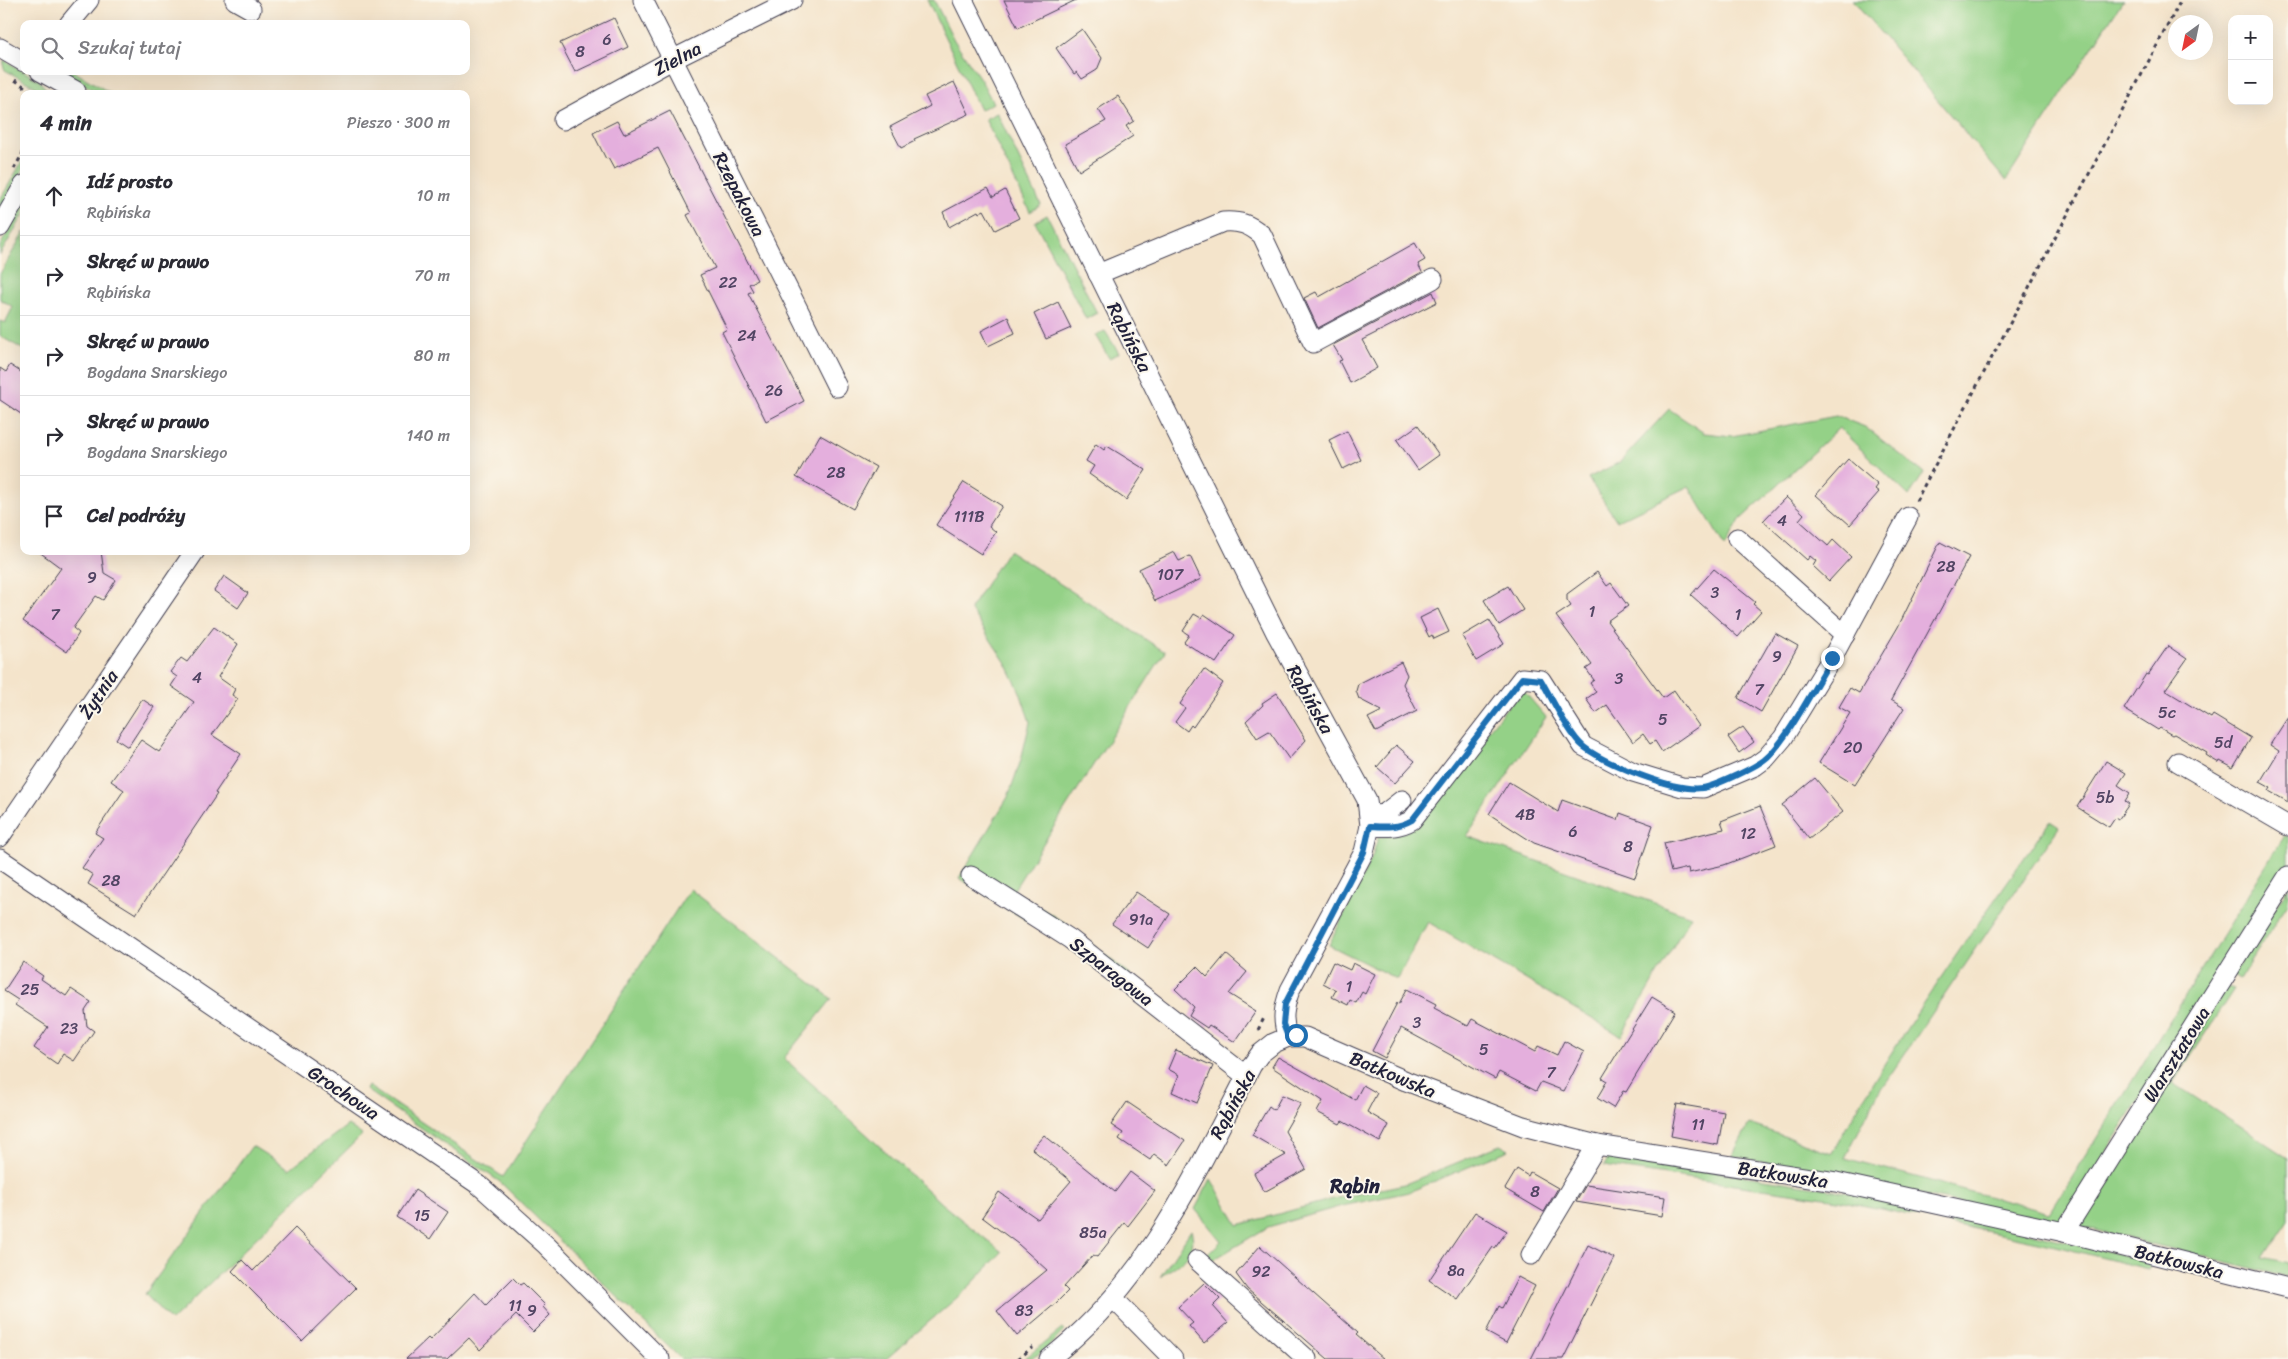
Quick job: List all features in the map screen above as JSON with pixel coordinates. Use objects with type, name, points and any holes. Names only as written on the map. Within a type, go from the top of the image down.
[{"type":"street","points":[[72,20],[89,0]]},
{"type":"street","name":"Rzepakowa","points":[[643,0],[837,387]]},
{"type":"street","name":"Zielna","points":[[563,120],[672,60],[792,0]]},
{"type":"street","name":"Rąbińska","points":[[963,0],[1299,678],[1367,800],[1370,821],[1364,852],[1285,1004],[1283,1024],[1288,1037],[1274,1043],[1260,1054],[1246,1076],[1169,1222],[1113,1298],[1086,1327],[1049,1359]]},
{"type":"street","points":[[0,48],[20,60]]},
{"type":"street","points":[[47,75],[72,90]]},
{"type":"street","points":[[0,227],[20,192]]},
{"type":"street","points":[[1098,274],[1223,222],[1239,221],[1252,227],[1262,235],[1313,343],[1433,278]]},
{"type":"street","points":[[1370,821],[1389,827],[1403,825],[1412,820],[1522,678],[1541,680],[1583,746],[1602,758],[1633,772],[1682,787],[1703,788],[1755,766],[1766,758],[1782,738],[1845,635],[1908,517]]},
{"type":"street","points":[[1737,538],[1845,635]]},
{"type":"street","name":"Żytnia","points":[[0,837],[192,555]]},
{"type":"street","points":[[2178,762],[2288,826]]},
{"type":"street","points":[[1370,821],[1384,814],[1402,800]]},
{"type":"street","name":"Grochowa","points":[[0,859],[479,1185],[540,1239],[660,1359]]},
{"type":"street","name":"Szparagowa","points":[[971,876],[1070,939],[1246,1076]]},
{"type":"street","name":"Warsztatowa","points":[[2064,1232],[2288,876]]},
{"type":"street","name":"Batkowska","points":[[1288,1037],[1296,1035],[1321,1043],[1406,1081],[1522,1126],[1597,1144],[1836,1182],[2064,1232],[2288,1288]]},
{"type":"street","points":[[1531,1255],[1597,1144]]},
{"type":"street","points":[[1196,1260],[1307,1359]]},
{"type":"street","points":[[1113,1298],[1173,1359]]},
{"type":"path","points":[[1908,517],[2181,0]]},
{"type":"path","points":[[7,76],[29,90]]},
{"type":"path","points":[[1254,1035],[1268,1008]]},
{"type":"path","points":[[1018,1359],[1039,1342]]},
{"type":"green space","points":[[927,0],[934,0],[954,40],[981,80],[993,103],[980,110]]},
{"type":"green space","points":[[1853,0],[2123,0],[2006,181]]},
{"type":"green space","points":[[4,60],[20,69],[20,75],[30,75],[39,80],[47,90],[37,90],[34,86],[5,70]]},
{"type":"green space","points":[[69,75],[80,75],[105,90],[93,90]]},
{"type":"green space","points":[[997,113],[1041,205],[1030,212],[985,119]]},
{"type":"green space","points":[[20,165],[20,175],[0,210],[0,200]]},
{"type":"green space","points":[[20,210],[20,221],[0,255],[0,246]]},
{"type":"green space","points":[[1047,215],[1097,313],[1086,319],[1035,222]]},
{"type":"green space","points":[[20,239],[20,348],[0,336],[0,321],[5,323],[13,307],[0,299],[0,274]]},
{"type":"green space","points":[[1105,331],[1119,353],[1109,358],[1095,335]]},
{"type":"green space","points":[[1669,409],[1704,433],[1732,436],[1836,416],[1865,427],[1924,473],[1909,496],[1839,428],[1740,520],[1725,547],[1689,486],[1617,521],[1588,478],[1620,462]]},
{"type":"green space","points":[[1008,550],[1165,652],[1013,891],[1065,923],[1232,1056],[1058,940],[959,878],[1008,797],[1021,760],[1030,722],[1020,692],[1006,663],[970,609]]},
{"type":"green space","points":[[1522,689],[1546,717],[1467,836],[1691,916],[1621,1036],[1428,922],[1397,979],[1329,945],[1372,857],[1378,838],[1405,832]]},
{"type":"green space","points":[[2050,821],[2059,827],[1878,1093],[1845,1158],[2050,1213],[2285,835],[2288,837],[2288,863],[2062,1223],[1732,1156],[1749,1124],[1832,1153],[1909,1025]]},
{"type":"green space","points":[[2288,887],[2288,903],[2239,980],[2232,975]]},
{"type":"green space","points":[[690,889],[832,999],[784,1058],[942,1204],[1002,1252],[967,1289],[886,1359],[681,1359],[500,1182],[366,1090],[368,1086],[503,1177]]},
{"type":"green space","points":[[2227,986],[2234,989],[2173,1083],[2288,1158],[2288,1220],[2263,1258],[2288,1264],[2288,1277],[2074,1225]]},
{"type":"green space","points":[[348,1125],[362,1135],[171,1321],[145,1294],[252,1146],[289,1169]]},
{"type":"green space","points":[[1500,1145],[1509,1150],[1409,1192],[1342,1206],[1268,1227],[1213,1260],[1207,1255],[1221,1241],[1195,1209],[1211,1179],[1238,1225],[1337,1198],[1405,1184]]},
{"type":"green space","points":[[1610,1155],[1835,1190],[1978,1220],[2152,1262],[2148,1269],[2047,1244],[1838,1200],[1604,1166]]},
{"type":"green space","points":[[1191,1230],[1193,1239],[1189,1253],[1180,1263],[1160,1277]]},
{"type":"green space","points":[[1062,1329],[1064,1331],[1046,1349],[1035,1356],[1024,1359]]},
{"type":"building","points":[[1004,0],[1076,0],[1018,28]]},
{"type":"building","points":[[614,18],[628,47],[575,72],[560,43]]},
{"type":"building","points":[[1082,29],[1102,58],[1097,70],[1082,79],[1077,72],[1074,74],[1056,48]]},
{"type":"building","points":[[954,82],[969,114],[914,139],[915,141],[901,148],[890,127],[930,106],[925,96]]},
{"type":"building","points":[[1118,96],[1134,121],[1126,126],[1133,136],[1079,171],[1065,144],[1106,121],[1098,109]]},
{"type":"building","points":[[670,111],[757,280],[749,284],[753,291],[748,293],[804,401],[766,421],[722,332],[727,329],[700,275],[715,268],[687,215],[691,213],[658,148],[614,169],[608,158],[606,159],[593,133],[617,121],[624,134]]},
{"type":"building","points":[[988,188],[993,197],[1005,190],[1019,218],[995,230],[984,210],[979,213],[978,211],[949,227],[943,212]]},
{"type":"building","points":[[1415,243],[1425,260],[1418,264],[1422,272],[1318,328],[1304,298],[1316,292],[1319,297]]},
{"type":"building","points":[[1433,292],[1437,302],[1362,340],[1377,368],[1350,383],[1339,361],[1342,360],[1333,345]]},
{"type":"building","points":[[1058,302],[1071,328],[1046,339],[1034,314]]},
{"type":"building","points":[[1008,317],[1015,333],[988,346],[981,331]]},
{"type":"building","points":[[10,365],[20,371],[20,413],[0,400],[0,368],[6,372]]},
{"type":"building","points":[[1418,425],[1439,455],[1418,470],[1397,440]]},
{"type":"building","points":[[1347,431],[1361,460],[1343,469],[1329,440]]},
{"type":"building","points":[[820,435],[876,467],[853,509],[796,477]]},
{"type":"building","points":[[1096,444],[1104,450],[1107,446],[1146,470],[1126,500],[1089,474],[1094,466],[1086,461]]},
{"type":"building","points":[[1848,459],[1878,485],[1875,489],[1879,492],[1850,525],[1816,495]]},
{"type":"building","points":[[964,482],[1002,506],[989,526],[996,532],[981,554],[936,525]]},
{"type":"building","points":[[1786,497],[1804,514],[1799,520],[1828,546],[1833,540],[1851,557],[1829,581],[1813,566],[1816,561],[1810,556],[1807,560],[1763,521]]},
{"type":"building","points":[[1940,542],[1969,557],[1891,700],[1904,708],[1855,785],[1819,763],[1850,713],[1839,707],[1850,688],[1859,693],[1898,627]]},
{"type":"building","points":[[1174,552],[1179,561],[1190,556],[1201,579],[1155,601],[1139,569]]},
{"type":"building","points":[[43,555],[102,555],[104,573],[116,580],[103,600],[96,596],[73,628],[79,633],[67,652],[23,621],[61,568]]},
{"type":"building","points":[[1714,569],[1755,602],[1753,604],[1761,611],[1738,637],[1691,595]]},
{"type":"building","points":[[1597,572],[1607,586],[1611,583],[1628,606],[1607,621],[1663,698],[1674,690],[1699,726],[1662,752],[1655,741],[1650,744],[1643,734],[1633,742],[1607,705],[1596,713],[1586,699],[1596,692],[1590,683],[1594,680],[1586,669],[1592,665],[1556,616],[1571,606],[1567,600],[1567,594]]},
{"type":"building","points":[[224,576],[248,593],[238,608],[214,591]]},
{"type":"building","points":[[1508,586],[1523,610],[1499,625],[1484,600]]},
{"type":"building","points":[[1438,609],[1449,632],[1434,639],[1432,635],[1429,637],[1420,618]]},
{"type":"building","points":[[1194,614],[1201,618],[1204,614],[1235,635],[1216,663],[1184,642],[1189,635],[1183,631]]},
{"type":"building","points":[[1489,620],[1504,644],[1476,661],[1462,636]]},
{"type":"building","points":[[214,627],[238,644],[218,677],[235,689],[232,695],[238,699],[212,735],[241,754],[215,793],[217,794],[136,914],[88,884],[93,875],[82,868],[103,838],[95,833],[124,790],[111,781],[141,740],[159,752],[194,702],[171,686],[177,677],[170,672],[181,658],[187,662]]},
{"type":"building","points":[[1775,633],[1798,646],[1761,712],[1738,698]]},
{"type":"building","points":[[2168,646],[2187,659],[2165,690],[2211,718],[2213,715],[2251,738],[2233,768],[2212,759],[2206,755],[2207,753],[2174,734],[2172,735],[2160,728],[2158,730],[2124,709],[2146,674],[2148,675]]},
{"type":"building","points":[[1401,662],[1407,675],[1403,684],[1417,711],[1376,732],[1368,718],[1382,711],[1359,699],[1356,691],[1358,684]]},
{"type":"building","points":[[1204,669],[1223,683],[1193,727],[1191,725],[1187,731],[1175,722],[1185,708],[1180,704]]},
{"type":"building","points":[[1277,693],[1306,740],[1289,759],[1269,731],[1257,738],[1246,721],[1263,705],[1262,703]]},
{"type":"building","points":[[142,699],[154,707],[128,747],[116,739]]},
{"type":"building","points":[[2288,717],[2288,802],[2269,791],[2271,788],[2260,782],[2279,751],[2270,745]]},
{"type":"building","points":[[1743,727],[1754,742],[1739,753],[1728,737]]},
{"type":"building","points":[[1396,745],[1415,761],[1395,783],[1377,767]]},
{"type":"building","points":[[2106,761],[2126,773],[2118,785],[2130,793],[2125,801],[2129,804],[2118,820],[2115,818],[2109,827],[2077,807]]},
{"type":"building","points":[[1815,778],[1843,812],[1809,839],[1782,805]]},
{"type":"building","points":[[1509,782],[1558,812],[1562,800],[1618,820],[1620,813],[1653,825],[1635,878],[1534,843],[1489,814]]},
{"type":"building","points":[[1760,806],[1776,845],[1724,865],[1689,873],[1688,868],[1671,872],[1664,843],[1724,829],[1721,821]]},
{"type":"building","points":[[1136,892],[1170,914],[1148,948],[1112,924]]},
{"type":"building","points":[[1226,954],[1247,972],[1229,994],[1256,1011],[1235,1042],[1209,1025],[1207,1028],[1189,1016],[1194,1007],[1175,989],[1197,967],[1207,977]]},
{"type":"building","points":[[23,962],[43,976],[41,979],[66,996],[71,989],[91,1002],[85,1011],[87,1026],[94,1031],[74,1061],[63,1054],[57,1064],[34,1048],[48,1027],[15,1005],[18,1000],[4,991]]},
{"type":"building","points":[[1333,962],[1350,970],[1353,963],[1375,974],[1365,994],[1362,992],[1356,1003],[1350,1000],[1348,1005],[1332,997],[1336,990],[1323,983]]},
{"type":"building","points":[[1407,989],[1436,1004],[1434,1008],[1468,1026],[1472,1019],[1535,1052],[1538,1046],[1557,1055],[1564,1041],[1584,1052],[1564,1091],[1541,1082],[1536,1091],[1499,1072],[1495,1079],[1401,1028],[1385,1058],[1372,1051],[1397,1003],[1399,1004]]},
{"type":"building","points":[[1652,997],[1675,1011],[1626,1092],[1623,1091],[1613,1108],[1597,1098],[1607,1081],[1602,1078]]},
{"type":"building","points":[[1176,1050],[1213,1066],[1197,1103],[1172,1092],[1179,1075],[1168,1069]]},
{"type":"building","points":[[1278,1057],[1355,1100],[1363,1085],[1377,1093],[1367,1112],[1389,1125],[1380,1142],[1342,1121],[1340,1124],[1317,1112],[1323,1101],[1272,1067]]},
{"type":"building","points":[[1282,1095],[1301,1103],[1285,1131],[1306,1169],[1264,1192],[1254,1173],[1286,1155],[1252,1135],[1269,1106],[1274,1110]]},
{"type":"building","points":[[1127,1102],[1185,1141],[1169,1165],[1154,1154],[1150,1160],[1119,1139],[1123,1133],[1111,1125]]},
{"type":"building","points":[[1677,1104],[1724,1112],[1718,1145],[1671,1136]]},
{"type":"building","points":[[1044,1135],[1115,1192],[1130,1172],[1155,1191],[1128,1226],[1124,1223],[1097,1257],[1093,1255],[1064,1287],[1068,1291],[1017,1336],[997,1311],[1047,1270],[1018,1244],[982,1217],[999,1192],[1038,1219],[1071,1181],[1032,1149]]},
{"type":"building","points":[[1517,1169],[1528,1176],[1530,1172],[1558,1188],[1544,1212],[1505,1189]]},
{"type":"building","points":[[1586,1185],[1665,1197],[1662,1216],[1576,1202]]},
{"type":"building","points":[[415,1190],[448,1212],[430,1239],[397,1217]]},
{"type":"building","points":[[1475,1212],[1507,1231],[1495,1248],[1493,1247],[1457,1299],[1429,1280]]},
{"type":"building","points":[[295,1228],[356,1288],[302,1341],[232,1271],[242,1260],[253,1271]]},
{"type":"building","points":[[1588,1245],[1614,1258],[1563,1359],[1531,1359]]},
{"type":"building","points":[[1260,1246],[1358,1333],[1356,1335],[1384,1359],[1328,1359],[1247,1289],[1236,1274]]},
{"type":"building","points":[[1518,1277],[1535,1286],[1506,1343],[1486,1332],[1499,1306],[1502,1308]]},
{"type":"building","points":[[513,1278],[520,1285],[523,1283],[545,1305],[543,1307],[550,1315],[533,1332],[516,1315],[480,1350],[469,1338],[447,1359],[406,1359],[428,1338],[430,1340],[475,1293],[486,1305]]},
{"type":"building","points":[[1204,1283],[1220,1299],[1213,1306],[1228,1323],[1204,1343],[1189,1326],[1193,1323],[1178,1307]]},
{"type":"district","name":"Rąbin","points":[[1355,1186]]},
{"type":"route","points":[[1296,1035],[1288,1037],[1283,1024],[1285,1004],[1290,990],[1364,852],[1370,826],[1389,827],[1403,825],[1412,820],[1522,678],[1541,680],[1568,726],[1583,746],[1602,758],[1633,772],[1682,787],[1703,788],[1755,766],[1766,758],[1782,738],[1832,658]]}]
